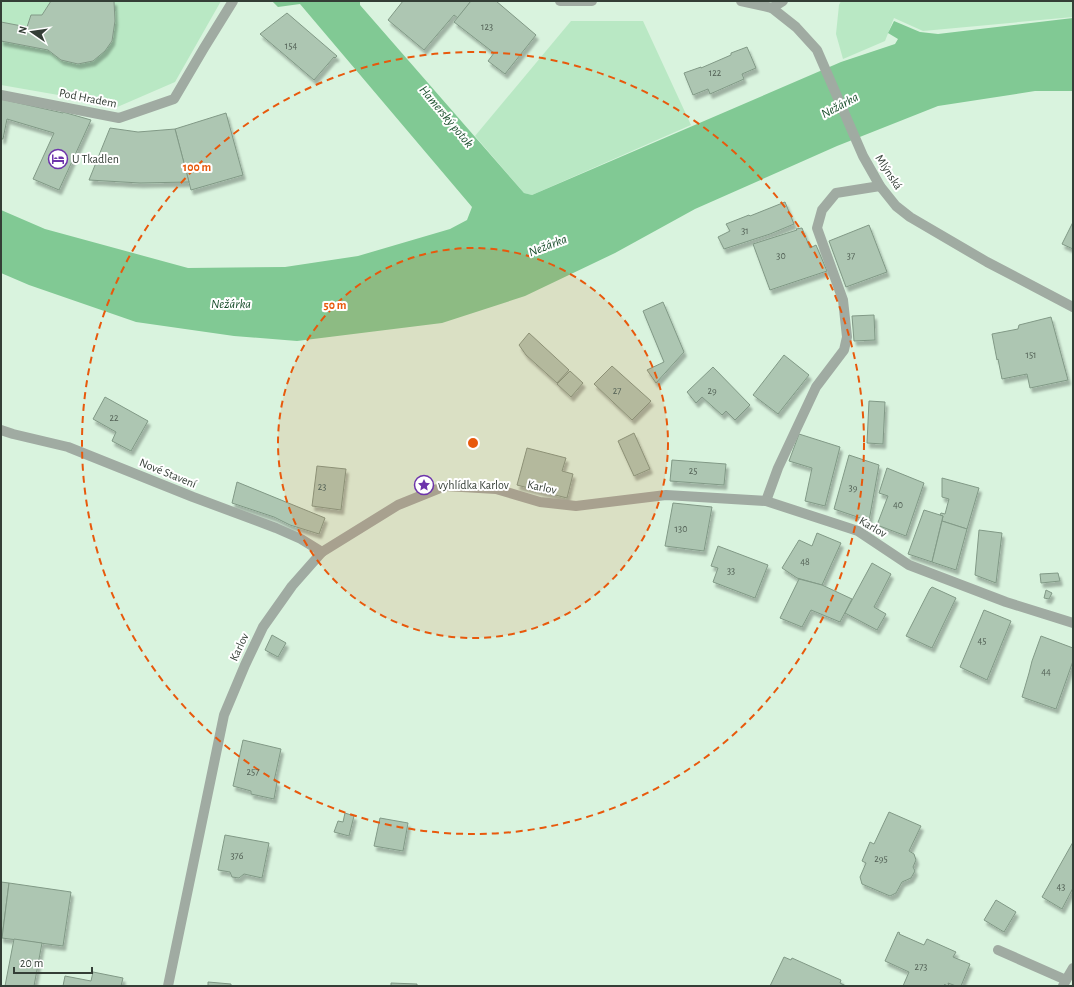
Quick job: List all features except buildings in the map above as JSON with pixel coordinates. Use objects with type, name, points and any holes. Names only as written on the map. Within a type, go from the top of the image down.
[{"type":"street","name":"Pod Hradem","points":[[1,95],[119,118],[174,99],[233,1]]},
{"type":"street","points":[[560,1],[592,1]]},
{"type":"street","name":"Mlýnská","points":[[741,1],[772,8],[796,27],[817,50],[863,156],[880,186],[896,206],[910,217],[987,262],[1073,307]]},
{"type":"street","points":[[772,8],[783,1]]},
{"type":"street","points":[[766,502],[778,468],[816,388],[844,350],[847,337],[843,300],[817,228],[822,210],[836,193],[880,186]]},
{"type":"street","name":"Nové Stavení","points":[[1,430],[68,447],[193,497],[276,528],[301,539],[322,552]]},
{"type":"street","name":"Karlov","points":[[168,986],[224,716],[263,626],[292,586],[322,552],[398,505],[445,486],[496,489],[540,502],[576,506],[666,495],[766,502],[858,531],[909,565],[1006,602],[1073,623]]},
{"type":"street","points":[[998,950],[1064,983],[1073,968]]},
{"type":"shaded area","points":[[1,1],[51,1],[42,15],[31,15],[27,27],[1,22]]},
{"type":"shaded area","points":[[114,1],[221,1],[175,82],[115,108],[87,100],[1,85],[1,41],[48,50],[61,60],[78,64],[93,61],[112,42],[115,21]]},
{"type":"shaded area","points":[[841,1],[1073,1],[1073,17],[923,31],[894,18],[885,41],[843,59],[836,34],[839,5]]},
{"type":"shaded area","points":[[571,21],[643,21],[691,125],[532,195],[524,193],[475,136]]},
{"type":"water","points":[[272,1],[360,1],[360,5],[524,193],[532,195],[841,62],[895,44],[898,39],[888,33],[894,21],[920,32],[938,34],[1073,18],[1073,91],[1035,91],[938,106],[837,146],[695,209],[615,253],[525,296],[442,323],[297,341],[234,336],[136,322],[29,285],[1,273],[1,210],[45,229],[188,268],[285,267],[358,256],[450,229],[467,220],[472,207],[300,4],[278,7]]},
{"type":"place","name":"U Tkadlen","points":[[58,159]]},
{"type":"place","name":"vyhlídka Karlov","points":[[424,485]]},
{"type":"water label","name":"Nežárka","points":[[840,106]]},
{"type":"water label","name":"Hamerský potok","points":[[446,117]]},
{"type":"water label","name":"Nežárka","points":[[548,246]]},
{"type":"water label","name":"Nežárka","points":[[231,304]]}]
